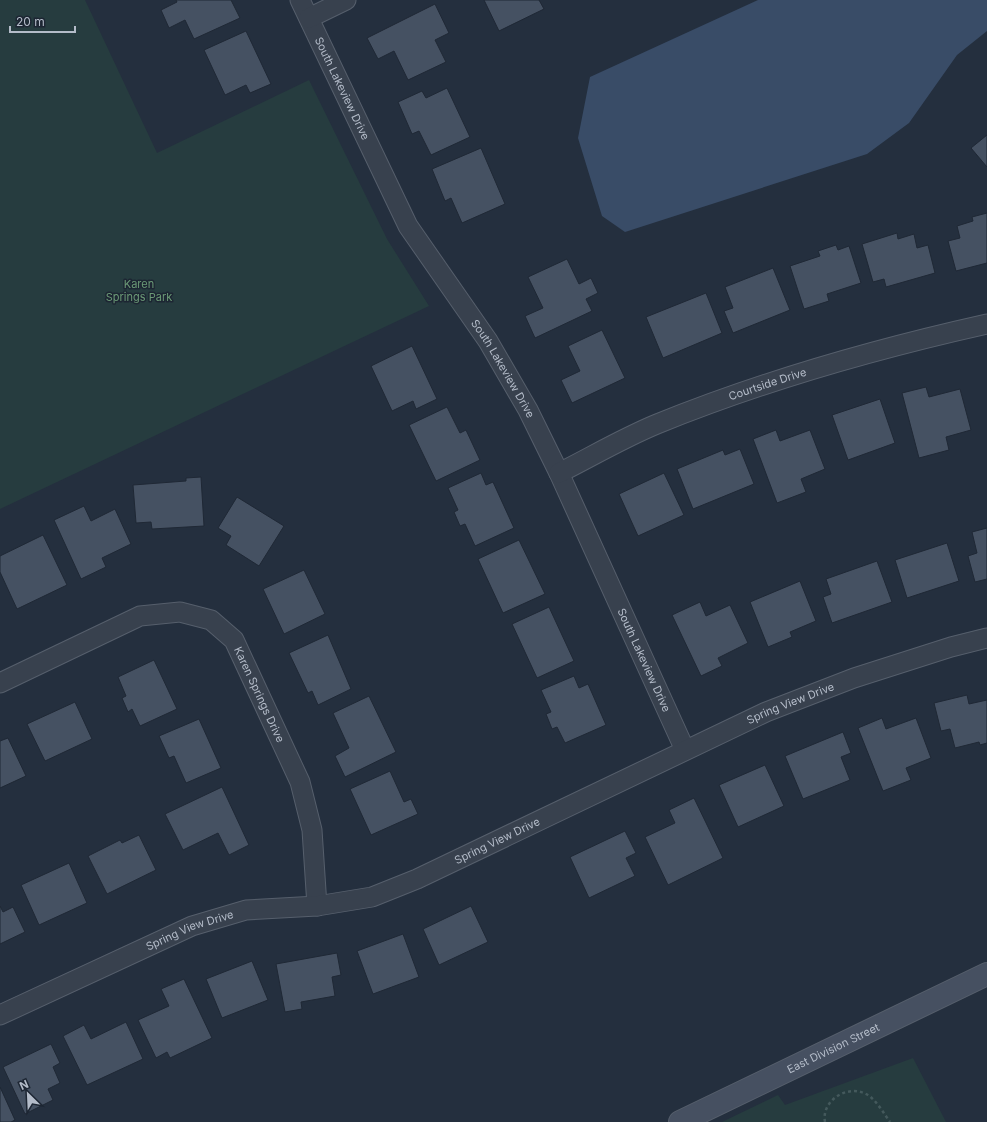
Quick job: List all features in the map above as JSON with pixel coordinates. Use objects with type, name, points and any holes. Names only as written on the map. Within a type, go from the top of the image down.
[{"type":"street","name":"South Lakeview Drive","points":[[300,0],[408,226],[488,341],[528,410],[559,473],[685,750]]},
{"type":"street","points":[[309,18],[346,0]]},
{"type":"street","name":"Courtside Drive","points":[[559,473],[655,425],[760,386],[875,351],[987,324]]},
{"type":"street","name":"Karen Springs Drive","points":[[0,683],[140,616],[180,612],[210,620],[234,640],[300,782],[312,830],[317,906]]},
{"type":"street","name":"Spring View Drive","points":[[0,1015],[192,926],[246,910],[317,906],[372,897],[416,879],[766,712],[854,678],[952,647],[987,638]]},
{"type":"street","name":"East Division Street","points":[[680,1122],[987,974]]},
{"type":"path","points":[[825,1122],[824,1115],[828,1104],[836,1097],[853,1090],[867,1094],[890,1122]]},
{"type":"green space","name":"Karen Springs Park","points":[[0,0],[85,0],[157,153],[309,80],[387,239],[429,306],[0,509]]},
{"type":"green space","points":[[913,1058],[946,1122],[722,1122],[778,1095],[785,1105]]},
{"type":"water","points":[[758,0],[987,0],[987,31],[957,55],[909,123],[867,154],[625,232],[602,216],[578,138],[590,77]]},
{"type":"building","points":[[176,0],[231,0],[240,18],[194,39],[185,20],[169,28],[161,10],[177,2]]},
{"type":"building","points":[[484,0],[539,0],[544,9],[499,31]]},
{"type":"building","points":[[435,4],[449,33],[435,40],[446,62],[408,80],[394,51],[378,59],[367,38]]},
{"type":"building","points":[[246,31],[271,84],[250,93],[246,85],[225,95],[204,50]]},
{"type":"building","points":[[447,88],[470,137],[431,155],[419,131],[412,134],[398,102],[422,91],[426,98]]},
{"type":"building","points":[[987,135],[987,167],[971,148]]},
{"type":"building","points":[[481,148],[505,204],[462,223],[451,198],[445,201],[432,169]]},
{"type":"building","points":[[987,213],[987,263],[956,271],[948,241],[960,238],[957,226],[973,221],[972,217]]},
{"type":"building","points":[[897,233],[898,239],[914,234],[917,248],[928,245],[935,273],[886,287],[884,279],[873,282],[862,244]]},
{"type":"building","points":[[836,245],[838,250],[849,246],[861,283],[827,294],[829,301],[804,309],[790,266],[820,256],[818,251]]},
{"type":"building","points":[[567,259],[579,284],[591,278],[598,293],[586,299],[592,311],[535,338],[525,316],[543,308],[528,277]]},
{"type":"building","points":[[773,268],[790,310],[733,333],[724,311],[733,308],[725,287]]},
{"type":"building","points":[[706,293],[722,333],[663,358],[646,317]]},
{"type":"building","points":[[602,330],[625,378],[572,403],[561,380],[580,371],[568,346]]},
{"type":"building","points":[[412,346],[437,399],[416,409],[413,401],[392,411],[371,366]]},
{"type":"building","points":[[926,387],[929,397],[960,389],[971,430],[946,437],[949,450],[919,458],[902,393]]},
{"type":"building","points":[[880,399],[895,443],[848,460],[832,415]]},
{"type":"building","points":[[447,407],[460,433],[466,430],[480,460],[436,481],[409,425]]},
{"type":"building","points":[[776,430],[780,441],[810,430],[825,469],[801,479],[806,492],[777,503],[753,439]]},
{"type":"building","points":[[740,449],[754,484],[693,509],[677,469],[723,450],[725,455]]},
{"type":"building","points":[[481,473],[486,485],[493,482],[514,528],[475,546],[465,524],[460,526],[454,512],[458,510],[448,488]]},
{"type":"building","points":[[664,473],[684,515],[638,536],[619,494]]},
{"type":"building","points":[[201,477],[204,526],[152,529],[151,522],[136,523],[133,485],[186,481],[186,478]]},
{"type":"building","points":[[237,497],[284,526],[259,566],[226,545],[231,536],[218,528]]},
{"type":"building","points":[[84,506],[91,521],[115,509],[131,544],[102,558],[106,567],[81,579],[54,520]]},
{"type":"building","points":[[987,528],[987,579],[975,582],[968,556],[977,553],[972,532]]},
{"type":"building","points":[[43,535],[67,585],[17,609],[0,572],[0,556]]},
{"type":"building","points":[[519,540],[545,594],[503,613],[478,559]]},
{"type":"building","points":[[947,543],[959,581],[907,598],[895,560]]},
{"type":"building","points":[[877,561],[892,602],[832,623],[823,597],[831,594],[826,579]]},
{"type":"building","points":[[304,570],[325,614],[284,634],[263,589]]},
{"type":"building","points":[[800,581],[816,621],[790,632],[792,637],[768,647],[750,602]]},
{"type":"building","points":[[700,602],[706,616],[730,605],[748,643],[718,658],[722,666],[701,676],[672,615]]},
{"type":"building","points":[[549,607],[574,661],[537,678],[512,624]]},
{"type":"building","points":[[328,635],[351,689],[318,705],[312,691],[308,693],[289,653]]},
{"type":"building","points":[[154,660],[177,709],[140,726],[132,709],[128,712],[122,698],[126,696],[118,677]]},
{"type":"building","points":[[574,676],[579,688],[588,684],[606,725],[565,743],[557,727],[552,729],[546,714],[551,712],[541,690]]},
{"type":"building","points":[[967,695],[969,704],[987,700],[987,743],[980,745],[979,742],[955,748],[950,729],[941,731],[934,703]]},
{"type":"building","points":[[369,696],[396,752],[345,777],[335,756],[349,748],[333,713]]},
{"type":"building","points":[[75,702],[92,739],[45,761],[27,724]]},
{"type":"building","points":[[882,718],[886,729],[916,718],[931,758],[906,768],[911,780],[883,791],[858,728]]},
{"type":"building","points":[[199,719],[221,768],[186,783],[174,756],[169,758],[159,736]]},
{"type":"building","points":[[843,732],[851,753],[841,757],[850,780],[803,799],[785,756]]},
{"type":"building","points":[[8,738],[26,776],[0,788],[0,741]]},
{"type":"building","points":[[765,765],[784,806],[738,827],[719,785]]},
{"type":"building","points":[[390,771],[404,802],[411,799],[418,814],[371,835],[350,789]]},
{"type":"building","points":[[222,787],[249,845],[229,855],[218,833],[183,850],[165,814]]},
{"type":"building","points":[[694,798],[723,858],[668,885],[645,837],[675,823],[669,810]]},
{"type":"building","points":[[625,831],[636,853],[626,858],[635,876],[589,898],[570,857]]},
{"type":"building","points":[[139,835],[156,870],[107,894],[88,856],[120,840],[122,843]]},
{"type":"building","points":[[69,863],[87,903],[39,925],[21,885]]},
{"type":"building","points":[[0,906],[3,912],[13,907],[25,932],[0,944]]},
{"type":"building","points":[[471,906],[488,942],[439,965],[423,929]]},
{"type":"building","points":[[403,934],[419,977],[373,994],[357,951]]},
{"type":"building","points":[[337,953],[341,975],[332,977],[335,996],[301,1002],[302,1009],[285,1012],[276,964]]},
{"type":"building","points":[[252,961],[268,1000],[222,1018],[206,979]]},
{"type":"building","points":[[184,979],[212,1038],[170,1058],[167,1052],[156,1058],[138,1020],[169,1006],[161,989]]},
{"type":"building","points":[[126,1022],[143,1059],[87,1085],[63,1036],[84,1025],[91,1039]]},
{"type":"building","points":[[51,1044],[60,1063],[53,1067],[60,1083],[48,1089],[53,1100],[25,1114],[3,1067]]},
{"type":"building","points":[[0,1087],[15,1120],[11,1122],[0,1122]]}]
